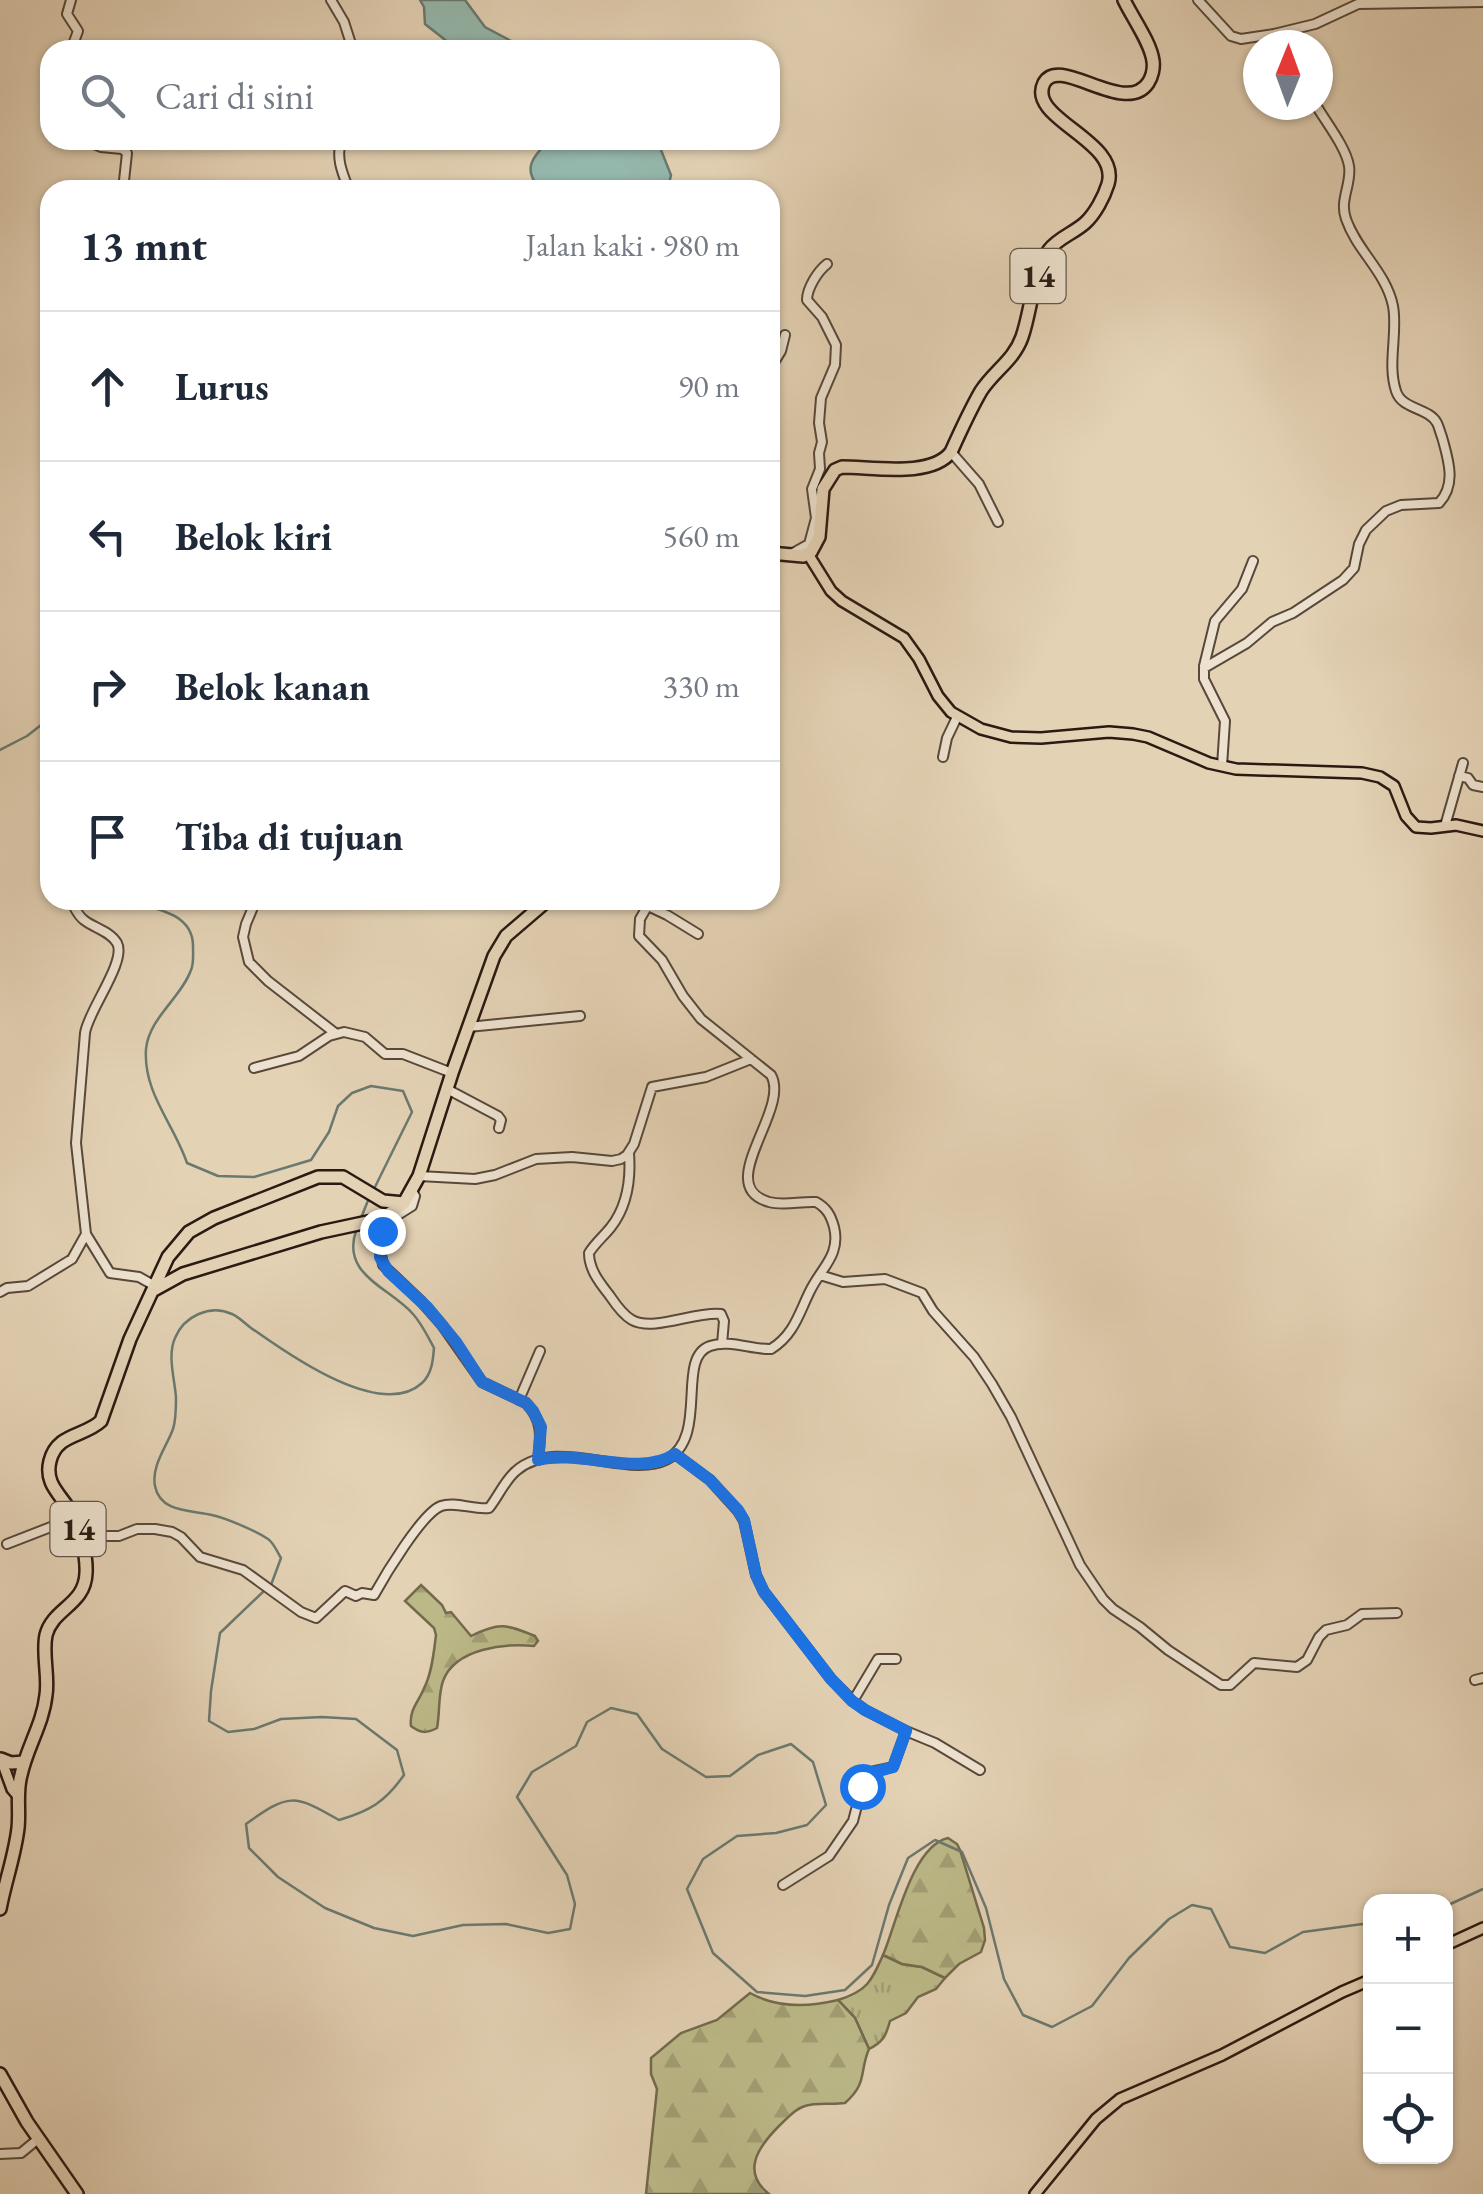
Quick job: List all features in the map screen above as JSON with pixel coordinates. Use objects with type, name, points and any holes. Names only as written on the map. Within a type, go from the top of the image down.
[{"type":"highway","name":"14","points":[[951,452],[982,389],[1017,350],[1043,259],[1056,242],[1092,216],[1108,185],[1109,170],[1102,154],[1048,106],[1043,85],[1047,78],[1058,74],[1120,93],[1140,91],[1151,79],[1150,51],[1124,0]]},
{"type":"highway","points":[[780,555],[808,554],[819,536],[823,489],[834,470],[929,467],[945,460],[951,452]]},
{"type":"highway","points":[[154,1288],[184,1274],[321,1232],[377,1220],[404,1203],[420,1176],[468,1026],[500,945],[514,928],[538,910]]},
{"type":"highway","name":"14","points":[[0,1909],[18,1828],[15,1792],[44,1710],[48,1630],[84,1588],[86,1570],[74,1518],[50,1484],[50,1459],[58,1444],[101,1421],[124,1354],[168,1257],[190,1232],[303,1181],[326,1176],[348,1179],[377,1198],[404,1203]]},
{"type":"highway","points":[[0,1758],[11,1763],[24,1762]]},
{"type":"highway","points":[[0,2074],[76,2194]]},
{"type":"main road","points":[[808,554],[836,596],[904,638],[938,696],[957,718],[981,729],[1041,738],[1109,732],[1133,734],[1236,769],[1373,774],[1394,786],[1412,824],[1422,828],[1468,826],[1483,831]]},
{"type":"main road","points":[[0,1758],[15,1792]]},
{"type":"main road","points":[[1453,1942],[1483,1928]]},
{"type":"main road","points":[[1035,2194],[1096,2119],[1120,2099],[1222,2054],[1363,1983]]},
{"type":"street","points":[[71,0],[67,14],[76,26],[75,40]]},
{"type":"street","points":[[331,0],[350,40]]},
{"type":"street","points":[[1198,0],[1235,39],[1243,38]]},
{"type":"street","points":[[1289,30],[1326,20],[1358,4],[1483,2]]},
{"type":"street","points":[[1203,670],[1272,622],[1343,580],[1354,568],[1366,530],[1386,511],[1396,506],[1439,503],[1448,488],[1449,466],[1436,421],[1397,394],[1389,290],[1347,222],[1344,207],[1348,161],[1325,120]]},
{"type":"street","points":[[122,150],[127,153],[125,180]]},
{"type":"street","points":[[339,150],[345,180]]},
{"type":"street","points":[[789,556],[808,544],[815,522],[812,489],[820,468],[820,408],[836,345],[826,322],[807,296],[827,264]]},
{"type":"street","points":[[780,354],[785,335]]},
{"type":"street","points":[[951,452],[979,484],[998,522]]},
{"type":"street","points":[[1222,766],[1226,720],[1203,670],[1214,621],[1242,589],[1253,561]]},
{"type":"street","points":[[943,756],[957,718]]},
{"type":"street","points":[[1445,826],[1463,763]]},
{"type":"street","points":[[1460,776],[1483,787]]},
{"type":"street","points":[[76,910],[81,918],[116,942],[119,952],[88,1018],[85,1034],[76,1143],[86,1234],[110,1273],[138,1277],[154,1288]]},
{"type":"street","points":[[253,910],[244,937],[249,962],[268,982],[336,1033]]},
{"type":"street","points":[[82,1545],[137,1529],[166,1530],[181,1538],[200,1557],[238,1568],[312,1618],[320,1616],[345,1591],[373,1596],[394,1560],[436,1508],[488,1508],[517,1470],[538,1460],[590,1458],[649,1464],[675,1454],[690,1422],[696,1358],[707,1347],[722,1344],[767,1350],[792,1330],[812,1285],[830,1262],[836,1246],[833,1222],[822,1206],[765,1201],[752,1194],[748,1168],[776,1091],[774,1078],[702,1019],[683,996],[662,960],[639,936],[638,926],[646,910]]},
{"type":"street","points":[[660,910],[698,934]]},
{"type":"street","points":[[468,1026],[580,1016]]},
{"type":"street","points":[[254,1068],[299,1056],[336,1033],[355,1033],[382,1053],[403,1054],[452,1073]]},
{"type":"street","points":[[420,1176],[482,1178],[536,1159],[621,1159],[634,1144],[652,1087],[706,1077],[750,1059]]},
{"type":"street","points":[[447,1089],[498,1116],[499,1128]]},
{"type":"street","points":[[629,1153],[626,1195],[618,1216],[589,1253],[592,1271],[621,1311],[634,1322],[650,1324],[714,1313],[723,1316],[722,1344]]},
{"type":"street","points":[[412,1190],[412,1206],[382,1231],[383,1265],[442,1325],[482,1382],[530,1407],[538,1419],[541,1438],[538,1460]]},
{"type":"street","points":[[0,1292],[30,1285],[72,1259],[86,1234]]},
{"type":"street","points":[[820,1275],[843,1282],[885,1279],[922,1293],[992,1384],[1080,1565],[1103,1599],[1221,1685],[1230,1685],[1254,1664],[1297,1667],[1326,1630],[1347,1624],[1362,1614],[1397,1613]]},
{"type":"street","points":[[519,1400],[540,1351]]},
{"type":"street","points":[[675,1454],[710,1480],[738,1510],[744,1520],[756,1575],[771,1603],[852,1701],[980,1770]]},
{"type":"street","points":[[7,1544],[74,1518]]},
{"type":"street","points":[[852,1701],[878,1659],[896,1659]]},
{"type":"street","points":[[783,1885],[834,1851],[853,1821],[864,1779],[874,1771],[893,1767],[906,1731]]},
{"type":"street","points":[[0,1791],[15,1792]]},
{"type":"street","points":[[0,2154],[19,2154],[38,2139]]},
{"type":"green space","points":[[421,1585],[471,1636],[503,1626],[535,1636],[538,1641],[534,1646],[483,1650],[458,1661],[443,1681],[437,1728],[426,1732],[411,1726],[411,1720],[429,1674],[436,1635],[434,1628],[405,1601]]},
{"type":"green space","points":[[948,1838],[960,1850],[985,1940],[981,1952],[959,1964],[945,1978],[883,1955],[915,1871],[935,1844]]},
{"type":"green space","points":[[883,1955],[945,1978],[936,1989],[918,1997],[906,2013],[890,2021],[883,2038],[869,2049],[855,2018],[838,2000],[867,1984]]},
{"type":"green space","points":[[750,1993],[793,2005],[838,2000],[855,2018],[869,2049],[857,2089],[845,2103],[801,2107],[771,2134],[759,2151],[754,2168],[769,2194],[646,2194],[657,2089],[651,2074],[651,2058],[681,2033],[717,2020]]},
{"type":"water","points":[[420,0],[465,0],[485,27],[509,40],[445,40],[425,24]]},
{"type":"water","points":[[540,150],[661,150],[671,175],[670,180],[534,180],[531,168]]},
{"type":"waterway","points":[[0,750],[40,726]]},
{"type":"waterway","points":[[161,910],[186,926],[193,956],[186,980],[148,1038],[146,1065],[154,1094],[187,1163],[218,1176],[254,1177],[311,1160],[329,1132],[338,1106],[352,1093],[371,1086],[403,1091],[412,1112],[373,1191]]},
{"type":"waterway","points":[[361,1218],[369,1198]]},
{"type":"waterway","points":[[271,1585],[281,1558],[268,1539],[225,1519],[170,1506],[158,1495],[155,1471],[175,1418],[173,1345],[179,1330],[191,1318],[207,1311],[224,1311],[314,1368],[361,1389],[384,1394],[405,1392],[422,1383],[430,1371],[434,1348],[413,1314],[361,1269],[353,1246],[356,1231]]},
{"type":"waterway","points":[[265,1590],[220,1633],[209,1721],[228,1732],[254,1729],[281,1719],[356,1719],[397,1750],[404,1775],[376,1804],[339,1820],[312,1805],[282,1802],[246,1824],[249,1848],[278,1877],[325,1908],[374,1928],[413,1936],[463,1925],[506,1924],[548,1933],[570,1929],[575,1904],[567,1875],[517,1797],[532,1772],[576,1746],[587,1722],[611,1708],[637,1714],[662,1749],[706,1777],[730,1776],[758,1755],[791,1744],[813,1762],[826,1805],[807,1825],[776,1833],[737,1836],[703,1859],[687,1889],[713,1953],[757,1992],[805,1996],[845,1990],[872,1965],[889,1905],[908,1858],[935,1840],[962,1852],[986,1908],[1004,1979],[1023,2015],[1052,2027],[1092,2006],[1129,1958],[1169,1919],[1192,1905],[1211,1909],[1230,1947],[1265,1953],[1303,1932],[1363,1924]]},
{"type":"waterway","points":[[1453,1903],[1483,1889]]},
{"type":"route","points":[[382,1231],[380,1257],[388,1271],[428,1308],[482,1382],[526,1403],[533,1411],[541,1427],[538,1460],[590,1458],[649,1464],[675,1454],[723,1492],[744,1520],[756,1575],[771,1603],[852,1701],[906,1731],[893,1767],[868,1774],[862,1786]]}]
